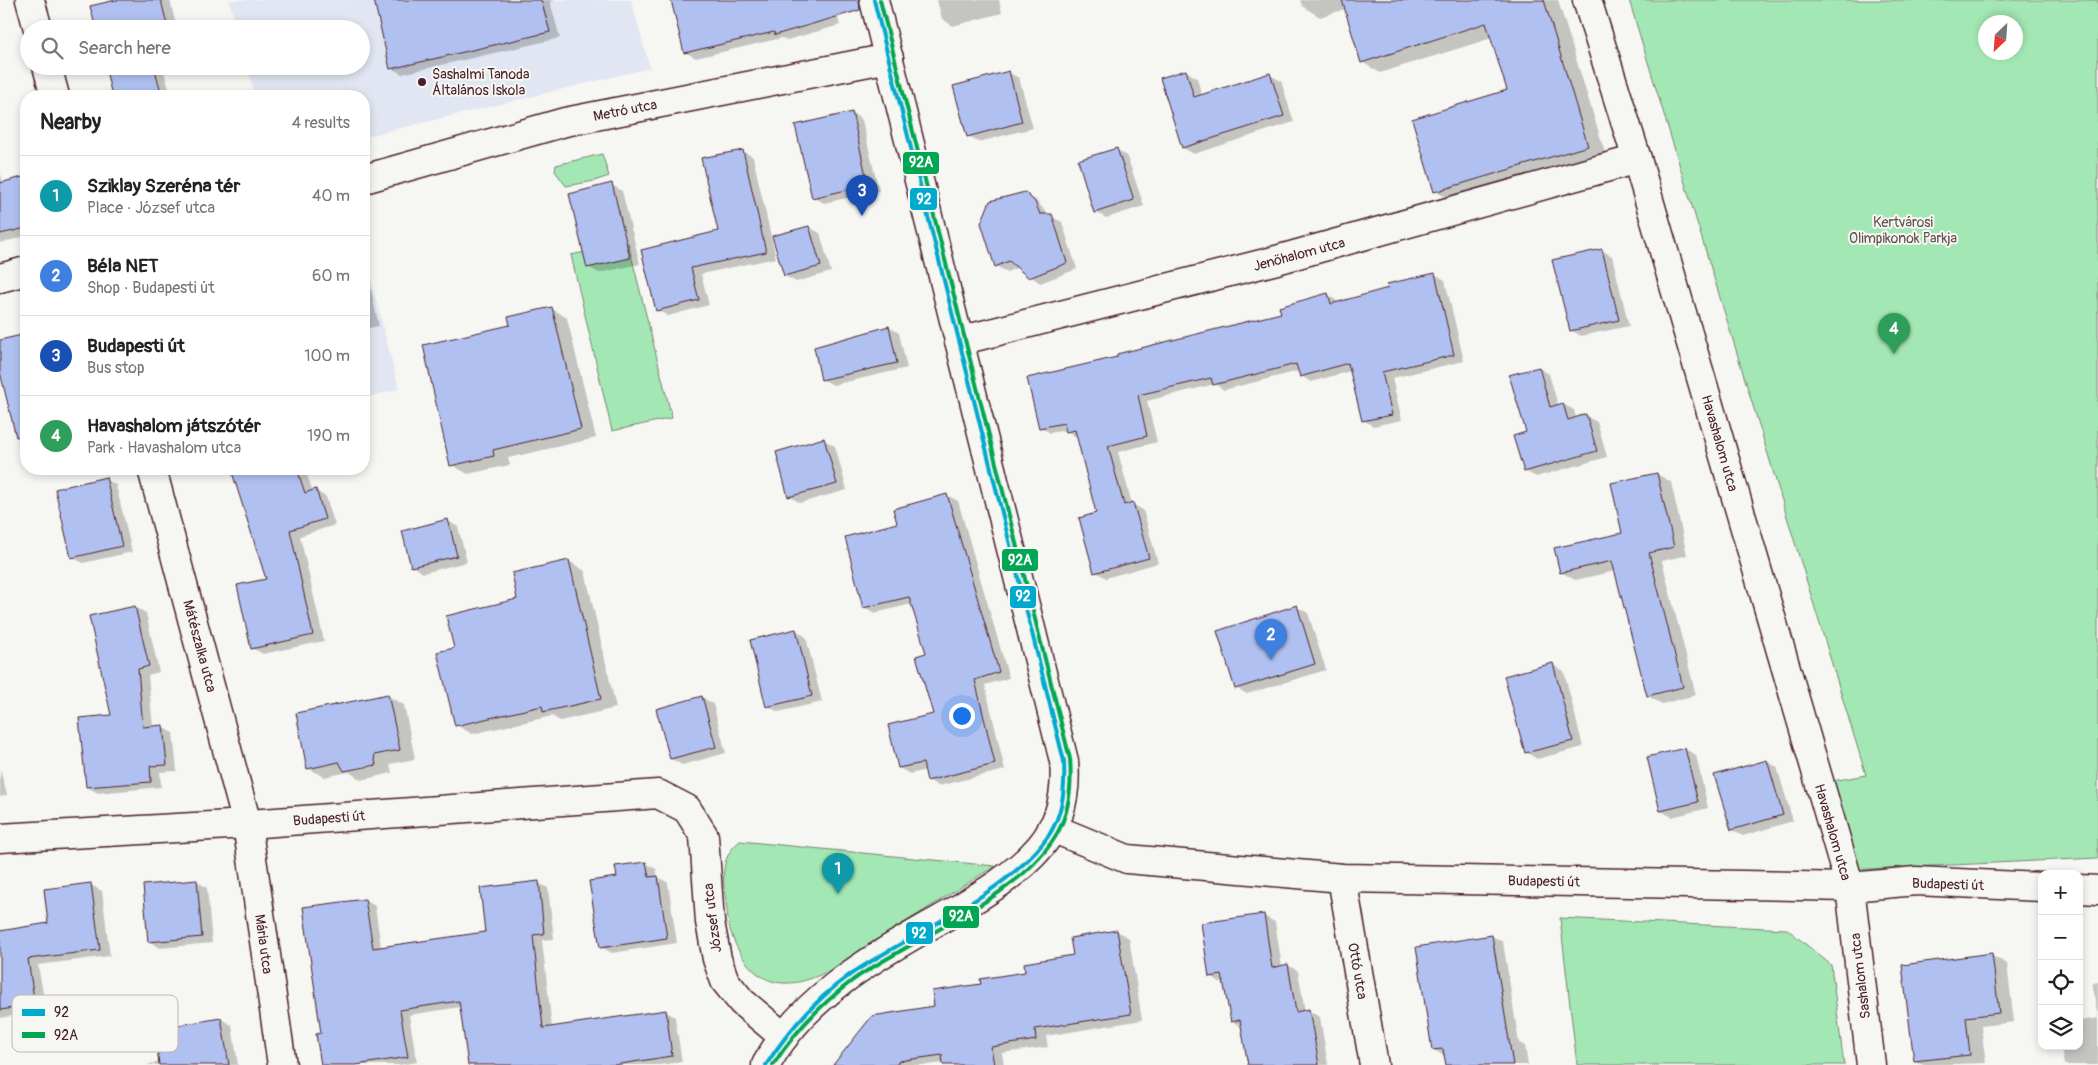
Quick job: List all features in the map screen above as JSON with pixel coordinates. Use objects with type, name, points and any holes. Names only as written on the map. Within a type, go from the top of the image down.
[{"type":"street","points":[[30,0],[36,20]]},
{"type":"street","points":[[766,1065],[798,1018],[839,984],[888,951],[988,891],[1046,837],[1064,797],[1064,761],[874,0]]},
{"type":"street","name":"Havashalom utca","points":[[1587,0],[1637,159],[1850,887]]},
{"type":"street","name":"Metró utca","points":[[370,177],[564,122],[889,58]]},
{"type":"street","points":[[49,75],[53,90]]},
{"type":"street","name":"Jenőhalom utca","points":[[959,341],[1273,262],[1637,159]]},
{"type":"street","points":[[0,278],[20,273]]},
{"type":"street","name":"Mátészalka utca","points":[[154,475],[247,824]]},
{"type":"street","name":"Budapesti út","points":[[0,838],[247,824],[658,794]]},
{"type":"street","name":"József utca","points":[[658,794],[688,809],[704,836],[710,922],[717,959],[725,980],[742,1002],[784,1036]]},
{"type":"street","name":"Mária utca","points":[[247,824],[282,1065]]},
{"type":"street","name":"Budapesti út","points":[[1046,837],[1127,859],[1342,878],[1850,887],[1916,881],[2038,887]]},
{"type":"street","name":"Ottó utca","points":[[1342,878],[1374,1065]]},
{"type":"street","name":"Sashalom utca","points":[[1850,887],[1871,1065]]},
{"type":"street","points":[[2083,889],[2098,890]]},
{"type":"shaded area","name":"Sashalmi Tanoda Általános Iskola","points":[[229,0],[631,0],[650,68],[370,136],[370,90],[253,90],[249,75],[370,75],[370,20],[235,20]]},
{"type":"shaded area","points":[[370,276],[399,389],[370,396]]},
{"type":"green space","name":"Kertvárosi Olimpikonok Parkja","points":[[1629,0],[2098,0],[2098,858],[1848,870],[1827,782],[1866,775]]},
{"type":"green space","points":[[602,154],[609,176],[566,186],[555,171],[556,165]]},
{"type":"green space","points":[[628,243],[672,418],[612,431],[571,255]]},
{"type":"green space","points":[[740,841],[995,866],[892,930],[840,965],[800,982],[781,983],[763,977],[747,963],[736,945],[731,931],[724,873],[728,856]]},
{"type":"green space","points":[[1560,918],[1787,929],[1831,965],[1844,1065],[1577,1065]]},
{"type":"building","points":[[116,0],[161,0],[166,20],[94,20],[90,6]]},
{"type":"building","name":"Sashalmi Tanoda Általános Iskola","points":[[374,0],[541,0],[550,32],[390,69]]},
{"type":"building","points":[[671,0],[859,0],[860,10],[775,35],[774,32],[684,53]]},
{"type":"building","points":[[1342,0],[1544,0],[1588,146],[1434,192],[1412,119],[1507,90],[1486,23],[1361,63]]},
{"type":"building","points":[[1186,70],[1194,97],[1270,73],[1284,116],[1182,148],[1160,78]]},
{"type":"building","points":[[1009,71],[1022,122],[967,137],[953,86]]},
{"type":"building","points":[[107,75],[156,75],[160,90],[111,90]]},
{"type":"building","points":[[852,112],[868,185],[812,198],[795,125]]},
{"type":"building","points":[[1117,148],[1134,200],[1094,213],[1078,160]]},
{"type":"building","points":[[743,150],[766,252],[691,268],[699,300],[656,311],[641,250],[718,231],[701,158]]},
{"type":"building","points":[[20,178],[20,229],[0,234],[0,183]]},
{"type":"building","points":[[612,183],[630,258],[587,268],[569,194]]},
{"type":"building","points":[[1025,192],[1035,202],[1040,214],[1052,214],[1067,263],[1029,278],[1009,261],[995,267],[981,223],[990,201]]},
{"type":"building","points":[[809,226],[821,266],[784,276],[772,236]]},
{"type":"building","points":[[1602,249],[1619,320],[1570,331],[1552,260]]},
{"type":"building","points":[[1435,273],[1454,355],[1382,372],[1392,415],[1362,421],[1348,363],[1300,377],[1296,364],[1213,385],[1211,378],[1138,395],[1147,436],[1108,446],[1124,505],[1133,502],[1149,558],[1094,573],[1079,518],[1096,513],[1075,430],[1066,432],[1064,423],[1039,428],[1027,378],[1117,357],[1117,354],[1281,313],[1279,307],[1328,293],[1331,304],[1388,288],[1387,284]]},
{"type":"building","points":[[552,307],[581,429],[493,450],[494,456],[450,466],[423,345],[510,325],[508,317]]},
{"type":"building","points":[[889,326],[897,363],[821,380],[814,347]]},
{"type":"building","points":[[20,335],[20,436],[16,437],[0,372],[0,340]]},
{"type":"building","points":[[1539,367],[1550,407],[1563,403],[1568,420],[1586,414],[1597,451],[1524,472],[1513,436],[1526,432],[1509,375]]},
{"type":"building","points":[[824,438],[837,484],[788,497],[776,452]]},
{"type":"building","points":[[1657,473],[1674,547],[1649,553],[1683,687],[1647,696],[1612,561],[1560,573],[1554,548],[1622,533],[1611,483]]},
{"type":"building","points":[[233,475],[299,475],[305,493],[316,489],[325,519],[290,530],[313,635],[251,649],[237,585],[266,579]]},
{"type":"building","points":[[106,477],[122,546],[71,558],[55,489]]},
{"type":"building","points":[[947,494],[999,672],[975,680],[995,764],[927,781],[923,763],[898,768],[888,725],[933,714],[916,656],[926,653],[909,597],[863,608],[845,537],[897,523],[893,509]]},
{"type":"building","points":[[448,519],[457,556],[411,567],[402,531]]},
{"type":"building","points":[[569,560],[601,699],[543,712],[542,706],[455,726],[437,652],[454,648],[446,616],[517,599],[512,573]]},
{"type":"building","points":[[1297,605],[1315,664],[1235,689],[1217,631]]},
{"type":"building","points":[[135,606],[149,666],[138,669],[143,727],[163,725],[167,765],[150,766],[151,782],[86,787],[79,718],[111,715],[89,616]]},
{"type":"building","points":[[796,629],[812,696],[766,707],[750,640]]},
{"type":"building","points":[[1553,663],[1573,741],[1525,753],[1504,676]]},
{"type":"building","points":[[388,694],[400,750],[374,755],[376,765],[344,771],[339,762],[307,769],[296,713]]},
{"type":"building","points":[[702,696],[716,747],[670,759],[656,709]]},
{"type":"building","points":[[1685,748],[1698,802],[1660,811],[1647,757]]},
{"type":"building","points":[[1767,760],[1783,815],[1731,830],[1714,775]]},
{"type":"building","points":[[646,862],[649,877],[658,876],[667,938],[600,948],[589,881],[617,877],[615,866]]},
{"type":"building","points":[[197,880],[202,937],[148,942],[143,885]]},
{"type":"building","points":[[539,881],[544,934],[533,935],[543,1028],[666,1010],[672,1056],[614,1065],[468,1065],[459,1001],[400,1010],[408,1057],[356,1065],[321,1065],[316,1034],[321,1033],[303,907],[365,899],[373,948],[485,932],[480,888]]},
{"type":"building","points":[[91,883],[100,950],[28,959],[33,995],[12,995],[12,1008],[0,1010],[0,931],[48,923],[44,889]]},
{"type":"building","points":[[1264,914],[1272,968],[1288,964],[1296,1012],[1309,1009],[1319,1065],[1248,1065],[1240,1020],[1231,1022],[1222,975],[1209,977],[1201,923]]},
{"type":"building","points":[[1117,930],[1131,1014],[1035,1029],[1036,1040],[991,1047],[994,1065],[943,1065],[942,1055],[899,1061],[896,1065],[833,1065],[872,1016],[934,1006],[932,991],[981,984],[980,979],[1025,972],[1024,963],[1073,955],[1070,938]]},
{"type":"building","points":[[1492,935],[1513,1065],[1446,1065],[1443,1049],[1432,1050],[1416,947]]},
{"type":"building","points":[[1992,953],[1999,1013],[1966,1017],[1970,1055],[1914,1061],[1902,965]]},
{"type":"building","points":[[221,1018],[229,1065],[159,1065],[158,1052],[178,1052],[178,1025]]},
{"type":"transit line","name":"92","points":[[766,1065],[804,1015],[838,984],[875,959],[962,908],[1016,870],[1038,850],[1053,828],[1060,812],[1063,795],[1064,761],[874,0]]},
{"type":"transit line","name":"92A","points":[[773,1065],[809,1019],[853,980],[966,914],[1021,875],[1043,853],[1059,830],[1066,813],[1071,778],[1070,759],[880,0]]},
{"type":"place","name":"Sashalmi Tanoda Általános Iskola","points":[[422,82]]},
{"type":"place","name":"Budapesti út","points":[[862,216]]},
{"type":"place","name":"Havashalom játszótér","points":[[1894,354]]},
{"type":"place","name":"Béla NET","points":[[1271,660]]},
{"type":"place","name":"Sziklay Szeréna tér","points":[[838,894]]}]
